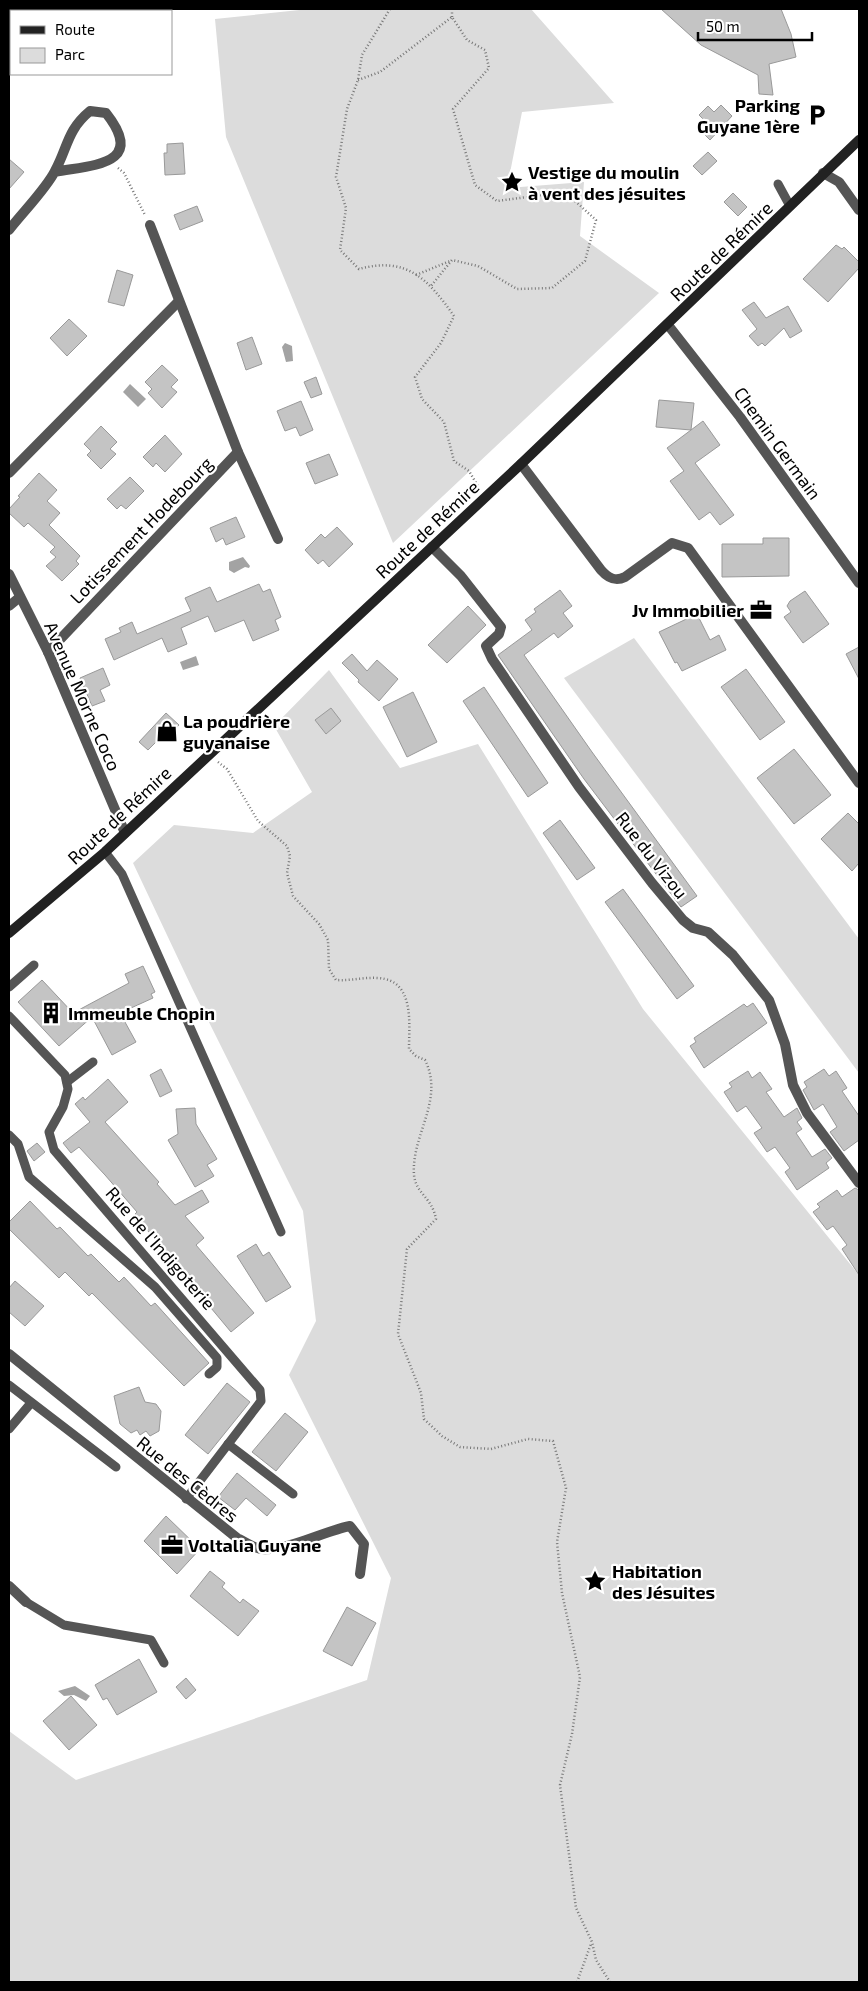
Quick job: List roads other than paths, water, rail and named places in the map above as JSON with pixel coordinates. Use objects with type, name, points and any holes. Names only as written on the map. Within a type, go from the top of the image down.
[{"type":"main road","name":"Route de Rémire","points":[[9,932],[105,852],[521,464],[859,140]]},
{"type":"street","points":[[9,230],[55,172],[72,130],[90,111],[106,114],[119,136],[118,150],[111,161],[96,166],[55,172]]},
{"type":"street","points":[[823,174],[839,182],[859,210]]},
{"type":"street","points":[[150,226],[238,452],[278,539]]},
{"type":"street","points":[[9,473],[178,302]]},
{"type":"street","name":"Chemin Germain","points":[[668,325],[740,417],[859,583]]},
{"type":"street","name":"Lotissement Hodebourg","points":[[48,652],[238,452]]},
{"type":"street","points":[[521,464],[601,570],[611,579],[619,580],[672,543],[688,548],[859,783]]},
{"type":"street","name":"Rue du Vizou","points":[[432,547],[461,576],[501,627],[499,634],[486,646],[492,659],[579,787],[635,862],[683,920],[693,928],[708,932],[734,955],[769,1000],[785,1044],[793,1085],[807,1114],[859,1183]]},
{"type":"street","name":"Avenue Morne Coco","points":[[9,574],[48,652],[125,833]]},
{"type":"street","points":[[9,606],[20,597]]},
{"type":"street","name":"Rue des Cèdres","points":[[9,1354],[186,1499],[237,1538],[261,1549],[290,1545],[328,1530],[350,1526],[364,1544],[360,1574]]},
{"type":"street","points":[[9,1586],[26,1602]]},
{"type":"lane","points":[[778,184],[790,206]]},
{"type":"lane","points":[[105,852],[122,874],[281,1232]]},
{"type":"lane","points":[[9,987],[34,965]]},
{"type":"lane","points":[[9,1016],[66,1075],[67,1082],[93,1062]]},
{"type":"lane","name":"Rue de l'Indigoterie","points":[[67,1082],[68,1089],[63,1107],[49,1132],[54,1150],[260,1390],[261,1401],[186,1499]]},
{"type":"lane","points":[[9,1135],[18,1144],[29,1177],[155,1287],[217,1358],[217,1366],[209,1374]]},
{"type":"lane","points":[[9,1385],[116,1468]]},
{"type":"lane","points":[[9,1428],[31,1403]]},
{"type":"lane","points":[[228,1444],[293,1494]]},
{"type":"lane","points":[[26,1602],[64,1625],[151,1640],[164,1663]]},
{"type":"place","name":"Parking Guyane 1ère","points":[[817,115]]},
{"type":"place","name":"Vestige du moulin à vent des jésuites","points":[[512,182]]},
{"type":"place","name":"Jv Immobilier","points":[[761,610]]},
{"type":"place","name":"La poudrière guyanaise","points":[[167,731]]},
{"type":"place","name":"Immeuble Chopin","points":[[51,1013]]},
{"type":"place","name":"Voltalia Guyane","points":[[172,1545]]},
{"type":"place","name":"Habitation des Jésuites","points":[[595,1581]]}]
